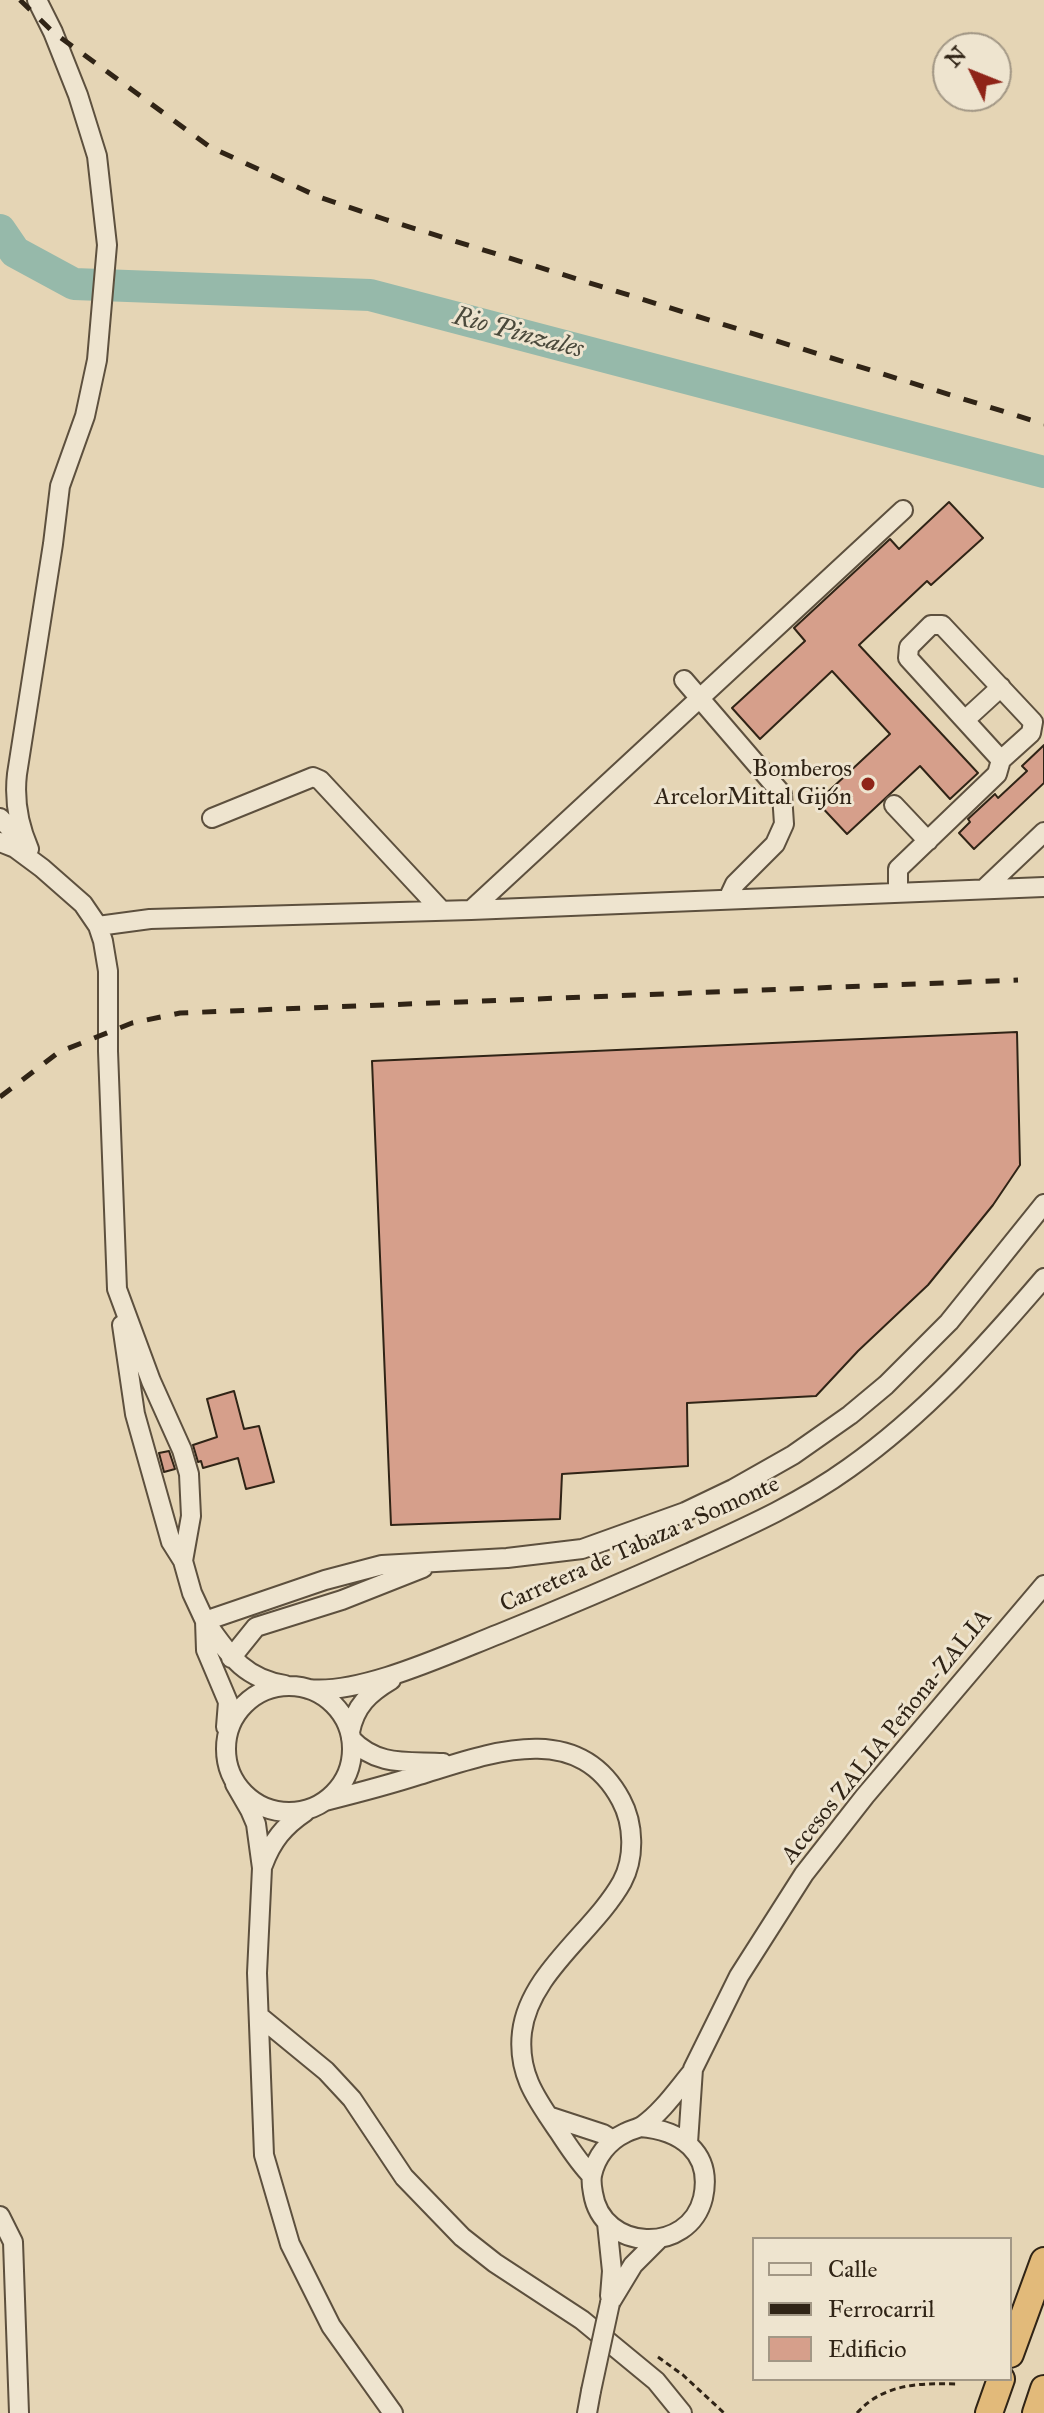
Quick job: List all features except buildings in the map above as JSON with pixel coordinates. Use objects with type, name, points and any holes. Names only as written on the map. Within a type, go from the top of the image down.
[{"type":"highway","points":[[1012,2349],[1044,2261]]},
{"type":"highway","points":[[989,2413],[1000,2381]]},
{"type":"highway","points":[[1036,2413],[1044,2389]]},
{"type":"street","points":[[29,849],[15,800],[19,758],[60,486],[85,416],[97,360],[107,245],[97,156],[78,95],[37,0]]},
{"type":"street","points":[[471,910],[903,510]]},
{"type":"street","points":[[898,893],[898,869],[997,774],[1001,760],[1031,733],[1033,722],[942,625],[931,625],[909,647],[908,658],[1001,760]]},
{"type":"street","points":[[684,680],[782,794],[784,824],[775,844],[735,884],[728,899]]},
{"type":"street","points":[[965,720],[1001,687]]},
{"type":"street","points":[[0,788],[13,773],[19,758]]},
{"type":"street","points":[[212,818],[308,778],[320,780],[441,910]]},
{"type":"street","points":[[894,805],[928,841]]},
{"type":"street","points":[[0,818],[42,868]]},
{"type":"street","points":[[984,889],[1044,832]]},
{"type":"street","points":[[0,842],[15,848],[42,868],[83,904],[98,926],[103,941],[108,971],[117,1289],[135,1414],[171,1542],[183,1561],[192,1593],[205,1621],[231,1658],[257,1677],[323,1696],[335,1706],[351,1736],[364,1752],[391,1761],[454,1764]]},
{"type":"street","points":[[98,926],[150,919],[471,910],[1044,887]]},
{"type":"street","points":[[205,1621],[325,1580],[382,1565],[507,1558],[582,1549],[685,1512],[733,1489],[793,1455],[886,1385],[939,1332],[1044,1204]]},
{"type":"street","name":"Carretera de Tabaza a Somonte","points":[[300,1687],[338,1690],[415,1667],[587,1599],[780,1511],[849,1468],[921,1411],[986,1346],[1044,1278]]},
{"type":"street","points":[[117,1289],[189,1474],[191,1516],[183,1561]]},
{"type":"street","points":[[231,1658],[256,1627],[342,1600],[446,1560]]},
{"type":"street","name":"Accesos ZALIA Peñona-ZALIA","points":[[688,2143],[693,2069],[739,1976],[804,1874],[875,1783],[1044,1585]]},
{"type":"street","points":[[205,1621],[206,1650],[228,1702],[226,1765],[256,1824],[262,1868],[257,1973],[264,2155],[290,2244],[331,2326],[393,2413]]},
{"type":"street","name":"Carretera de Tabaza a Somonte","points":[[351,1736],[357,1712],[372,1691],[415,1667]]},
{"type":"street","points":[[225,1744],[230,1723],[242,1706],[259,1693],[275,1687],[300,1687]]},
{"type":"street","points":[[325,1801],[339,1788],[348,1771],[353,1752],[351,1736]]},
{"type":"street","points":[[262,1868],[270,1845],[282,1830],[307,1810],[325,1801],[454,1764],[525,1748],[576,1756],[604,1776],[616,1791],[629,1817],[632,1834],[624,1877],[612,1898],[537,1989],[526,2011],[522,2047],[525,2072],[538,2103],[592,2176]]},
{"type":"street","points":[[235,1784],[249,1800],[267,1810],[287,1813],[307,1810]]},
{"type":"street","points":[[259,2016],[326,2071],[352,2099],[404,2177],[462,2237],[495,2263],[582,2320],[656,2381],[682,2413]]},
{"type":"street","points":[[640,2127],[675,2134],[688,2143],[703,2169],[705,2185],[696,2214],[686,2226],[659,2239],[631,2238],[607,2223],[594,2198],[592,2176],[601,2153],[613,2140],[640,2127],[667,2103],[693,2069]]},
{"type":"street","points":[[548,2116],[613,2140]]},
{"type":"street","points":[[0,2216],[13,2242],[19,2413]]},
{"type":"street","points":[[587,2413],[610,2303],[612,2271],[607,2223]]},
{"type":"street","points":[[610,2303],[633,2265],[659,2239]]},
{"type":"path","points":[[857,2413],[865,2404],[899,2386],[958,2384]]},
{"type":"waterway","name":"Rio Pinzales","points":[[0,230],[15,252],[74,284],[370,295],[1044,472]]},
{"type":"railway","points":[[20,0],[53,32],[210,147],[319,197],[1044,424]]},
{"type":"railway","points":[[0,1097],[59,1052],[132,1023],[180,1013],[1018,980]]},
{"type":"place","name":"Bomberos ArcelorMittal Gijón","points":[[868,784]]}]
